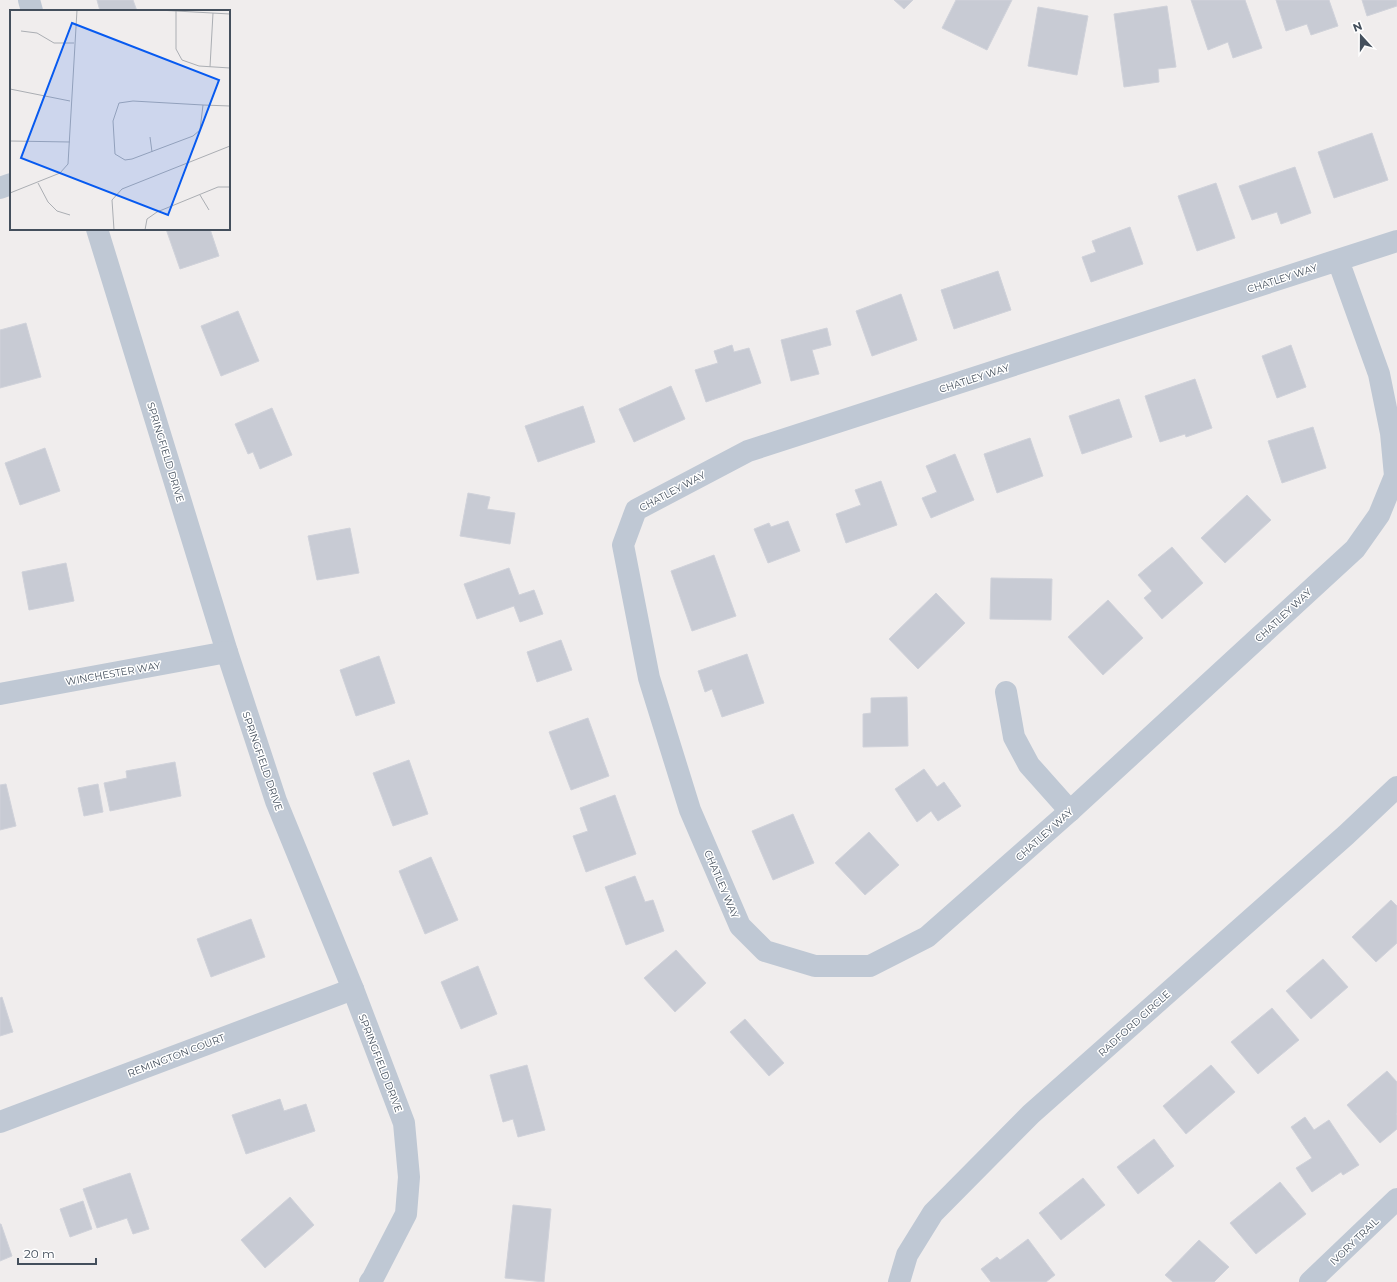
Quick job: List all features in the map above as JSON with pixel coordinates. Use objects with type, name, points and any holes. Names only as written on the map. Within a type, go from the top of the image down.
[{"type":"street","points":[[29,0],[32,10]]},
{"type":"street","points":[[0,188],[10,184]]},
{"type":"street","name":"SPRINGFIELD DRIVE","points":[[97,230],[227,652],[276,801],[353,989],[404,1123],[409,1177],[406,1214],[374,1278],[370,1282]]},
{"type":"street","name":"CHATLEY WAY","points":[[1338,260],[1379,374],[1391,433],[1396,476],[1379,515],[1355,549],[1070,810],[927,937],[870,966],[815,966],[765,950],[740,926],[693,818],[648,678],[623,545],[636,510],[748,451],[1338,260],[1397,241]]},
{"type":"street","name":"WINCHESTER WAY","points":[[0,694],[227,652]]},
{"type":"street","points":[[1006,692],[1014,737],[1029,765],[1070,810]]},
{"type":"street","name":"RADFORD CIRCLE","points":[[900,1282],[907,1255],[933,1213],[1031,1114],[1346,835],[1397,787]]},
{"type":"street","name":"REMINGTON COURT","points":[[0,1122],[353,989]]},
{"type":"street","name":"IVORY TRAIL","points":[[1310,1282],[1397,1199]]},
{"type":"building","points":[[97,0],[133,0],[137,10],[100,10]]},
{"type":"building","points":[[894,0],[913,0],[904,9]]},
{"type":"building","points":[[956,0],[1012,0],[987,50],[942,28]]},
{"type":"building","points":[[1191,0],[1245,0],[1262,48],[1233,58],[1228,42],[1208,50]]},
{"type":"building","points":[[1276,0],[1329,0],[1338,26],[1311,35],[1307,24],[1286,31]]},
{"type":"building","points":[[1362,0],[1397,0],[1397,6],[1367,16]]},
{"type":"building","points":[[1167,6],[1176,67],[1158,69],[1159,82],[1124,87],[1114,14]]},
{"type":"building","points":[[1038,7],[1088,16],[1077,75],[1028,66]]},
{"type":"building","points":[[1372,133],[1388,180],[1334,198],[1318,152]]},
{"type":"building","points":[[1295,167],[1311,213],[1281,224],[1277,212],[1252,220],[1239,186]]},
{"type":"building","points":[[1216,183],[1235,238],[1197,251],[1178,196]]},
{"type":"building","points":[[1130,227],[1143,264],[1091,282],[1082,257],[1096,252],[1092,241]]},
{"type":"building","points":[[166,230],[210,230],[219,256],[180,269]]},
{"type":"building","points":[[998,271],[1011,310],[954,329],[941,290]]},
{"type":"building","points":[[901,294],[917,340],[872,356],[856,311]]},
{"type":"building","points":[[238,311],[259,361],[221,376],[201,326]]},
{"type":"building","points":[[26,323],[41,377],[0,388],[0,330]]},
{"type":"building","points":[[827,328],[831,345],[812,350],[819,374],[791,381],[781,340]]},
{"type":"building","points":[[732,345],[734,352],[749,348],[761,383],[706,402],[695,370],[718,363],[714,351]]},
{"type":"building","points":[[1291,345],[1306,387],[1277,398],[1262,356]]},
{"type":"building","points":[[1195,379],[1212,428],[1186,437],[1185,434],[1160,442],[1145,396]]},
{"type":"building","points":[[671,386],[685,419],[634,442],[619,409]]},
{"type":"building","points":[[1119,399],[1132,437],[1082,454],[1069,416]]},
{"type":"building","points":[[583,406],[595,442],[538,462],[525,426]]},
{"type":"building","points":[[272,408],[292,455],[260,469],[253,452],[248,454],[235,424]]},
{"type":"building","points":[[1313,427],[1326,468],[1282,483],[1268,441]]},
{"type":"building","points":[[1030,438],[1043,476],[997,493],[984,454]]},
{"type":"building","points":[[45,448],[60,491],[20,505],[5,463]]},
{"type":"building","points":[[955,454],[974,500],[931,518],[922,498],[937,492],[926,466]]},
{"type":"building","points":[[881,481],[897,525],[846,543],[836,514],[861,505],[855,490]]},
{"type":"building","points":[[468,493],[490,497],[487,509],[515,513],[510,544],[460,536]]},
{"type":"building","points":[[1247,495],[1271,520],[1225,563],[1201,538]]},
{"type":"building","points":[[788,521],[800,551],[768,563],[754,529],[769,523],[771,527]]},
{"type":"building","points":[[350,528],[359,573],[317,580],[308,536]]},
{"type":"building","points":[[1172,547],[1203,583],[1162,619],[1144,598],[1152,591],[1138,575]]},
{"type":"building","points":[[714,555],[736,616],[692,631],[671,571]]},
{"type":"building","points":[[66,563],[74,601],[29,610],[22,572]]},
{"type":"building","points":[[509,568],[519,595],[534,590],[543,614],[520,622],[514,606],[477,619],[464,584]]},
{"type":"building","points":[[991,578],[1052,579],[1051,620],[990,619]]},
{"type":"building","points":[[936,593],[965,623],[918,669],[889,639]]},
{"type":"building","points":[[1108,600],[1143,638],[1103,675],[1068,637]]},
{"type":"building","points":[[561,640],[572,670],[537,682],[527,652]]},
{"type":"building","points":[[747,654],[764,703],[722,717],[712,689],[705,692],[698,671]]},
{"type":"building","points":[[379,656],[395,703],[356,716],[340,670]]},
{"type":"building","points":[[907,697],[908,746],[863,747],[863,714],[871,713],[871,698]]},
{"type":"building","points":[[588,718],[609,776],[571,790],[549,732]]},
{"type":"building","points":[[409,760],[428,814],[393,826],[373,773]]},
{"type":"building","points":[[175,762],[181,796],[110,811],[104,783],[127,778],[126,771]]},
{"type":"building","points":[[924,769],[937,787],[944,782],[961,806],[938,821],[931,811],[917,822],[895,789]]},
{"type":"building","points":[[6,784],[16,826],[0,830],[0,785]]},
{"type":"building","points":[[98,784],[103,812],[84,816],[78,788]]},
{"type":"building","points":[[615,795],[636,854],[586,872],[573,836],[588,831],[580,808]]},
{"type":"building","points":[[793,814],[814,863],[773,880],[752,831]]},
{"type":"building","points":[[869,832],[899,865],[865,895],[835,863]]},
{"type":"building","points":[[431,857],[458,920],[425,934],[399,871]]},
{"type":"building","points":[[635,876],[645,902],[653,900],[664,931],[626,945],[605,887]]},
{"type":"building","points":[[1391,900],[1397,906],[1397,943],[1376,962],[1352,937]]},
{"type":"building","points":[[251,919],[265,957],[211,977],[197,939]]},
{"type":"building","points":[[676,950],[706,983],[675,1012],[644,978]]},
{"type":"building","points":[[1323,959],[1348,987],[1311,1019],[1286,991]]},
{"type":"building","points":[[478,966],[497,1014],[461,1029],[441,982]]},
{"type":"building","points":[[2,997],[13,1032],[0,1036],[0,998]]},
{"type":"building","points":[[1272,1008],[1299,1040],[1258,1074],[1231,1042]]},
{"type":"building","points":[[745,1019],[784,1063],[769,1076],[730,1032]]},
{"type":"building","points":[[527,1065],[545,1130],[518,1137],[513,1119],[503,1122],[490,1075]]},
{"type":"building","points":[[1211,1065],[1235,1092],[1186,1134],[1163,1106]]},
{"type":"building","points":[[1387,1071],[1397,1082],[1397,1129],[1380,1143],[1347,1105]]},
{"type":"building","points":[[280,1099],[284,1111],[306,1104],[315,1131],[246,1154],[232,1115]]},
{"type":"building","points":[[1305,1117],[1314,1130],[1329,1120],[1359,1165],[1343,1175],[1341,1172],[1312,1192],[1296,1168],[1312,1158],[1291,1127]]},
{"type":"building","points":[[1154,1139],[1174,1166],[1138,1194],[1117,1167]]},
{"type":"building","points":[[130,1173],[149,1229],[133,1234],[127,1218],[97,1228],[83,1189]]},
{"type":"building","points":[[1083,1178],[1105,1205],[1061,1240],[1039,1213]]},
{"type":"building","points":[[1280,1182],[1306,1214],[1256,1254],[1230,1223]]},
{"type":"building","points":[[290,1197],[314,1225],[265,1268],[241,1240]]},
{"type":"building","points":[[83,1201],[92,1229],[70,1237],[60,1209]]},
{"type":"building","points":[[513,1205],[551,1209],[544,1282],[505,1278]]},
{"type":"building","points":[[0,1224],[12,1256],[0,1261]]},
{"type":"building","points":[[1028,1239],[1055,1275],[1046,1282],[991,1282],[981,1269],[997,1257],[1000,1260]]},
{"type":"building","points":[[1199,1240],[1229,1267],[1214,1282],[1173,1282],[1165,1275]]}]
